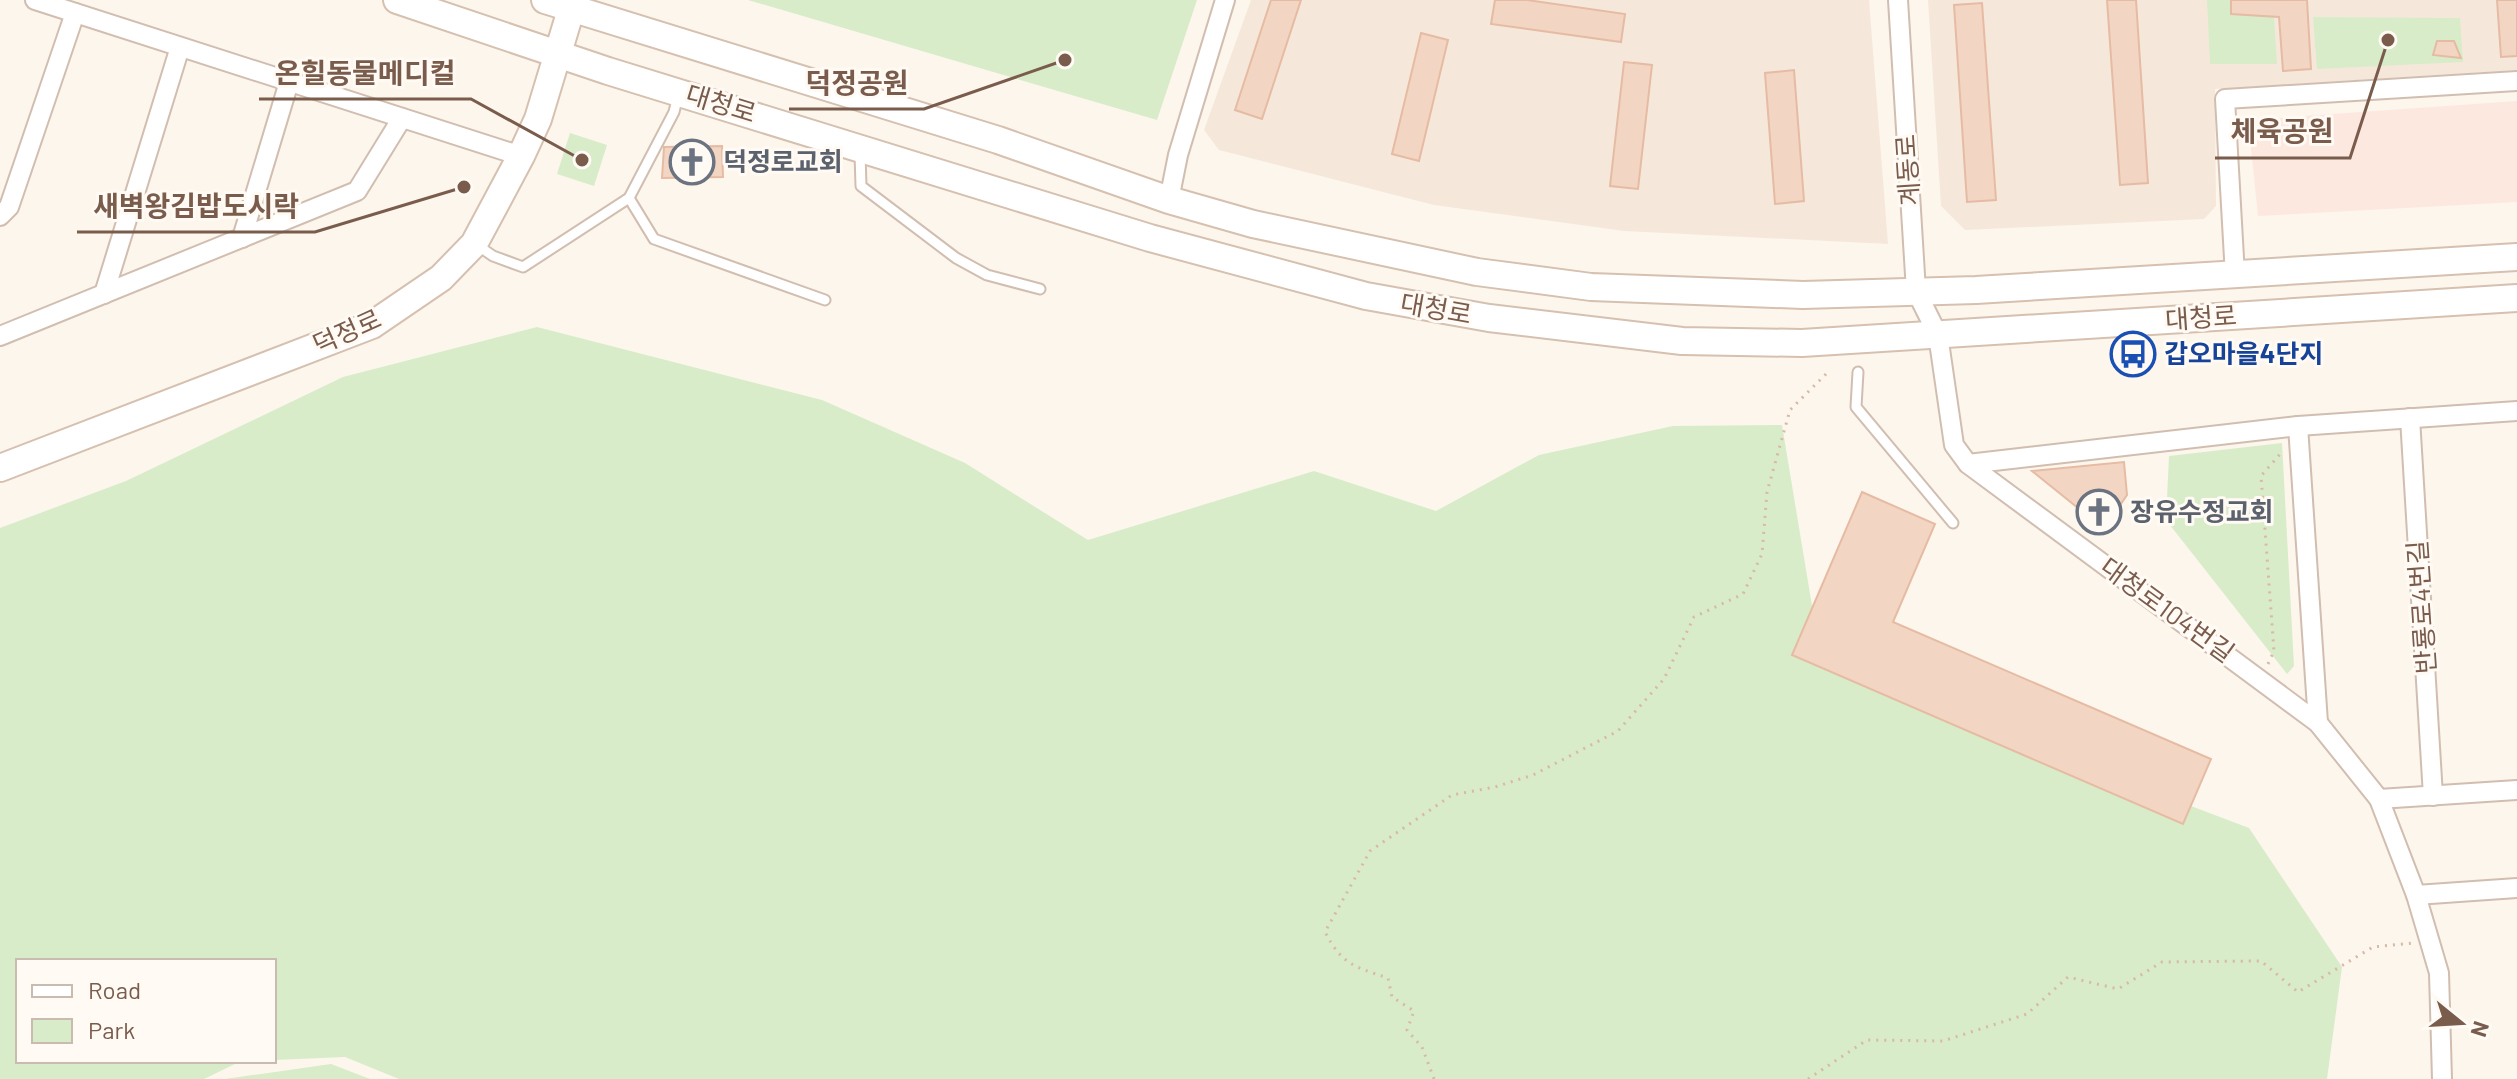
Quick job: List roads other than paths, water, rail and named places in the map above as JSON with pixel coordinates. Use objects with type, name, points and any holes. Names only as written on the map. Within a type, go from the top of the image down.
[{"type":"main road","name":"대청로","points":[[397,0],[1150,238],[1366,296],[1489,318],[1682,341],[1802,343],[2517,298]]},
{"type":"main road","name":"대청로","points":[[545,0],[573,4],[998,140],[1169,200],[1376,253],[1591,287],[1803,295],[2235,276],[2517,257]]},
{"type":"main road","name":"덕정로","points":[[0,468],[372,325],[441,278],[474,244],[521,156],[538,119],[573,4]]},
{"type":"street","points":[[35,0],[521,156]]},
{"type":"street","points":[[1169,200],[1178,155],[1225,0]]},
{"type":"street","name":"계동로","points":[[1898,0],[1916,291],[1938,335]]},
{"type":"street","points":[[0,216],[9,207],[75,13]]},
{"type":"street","points":[[104,294],[180,47]]},
{"type":"street","points":[[2235,276],[2225,99],[2517,81]]},
{"type":"street","points":[[242,238],[289,82]]},
{"type":"street","points":[[0,336],[357,191],[402,118]]},
{"type":"street","name":"대청로104번길","points":[[1938,335],[1954,445],[1968,464],[2318,723],[2379,799],[2416,895],[2439,973],[2442,1079]]},
{"type":"street","points":[[1968,464],[2298,426],[2517,411]]},
{"type":"street","name":"반룡로4번길","points":[[2410,418],[2433,796]]},
{"type":"street","points":[[2298,426],[2318,723]]},
{"type":"street","points":[[2379,799],[2517,790]]},
{"type":"street","points":[[2416,895],[2517,888]]},
{"type":"lane","points":[[474,244],[493,256],[523,267],[629,198],[674,112],[679,91]]},
{"type":"lane","points":[[859,146],[861,186],[956,258],[987,275],[1040,289]]},
{"type":"lane","points":[[629,198],[654,239],[825,300]]},
{"type":"lane","points":[[1858,372],[1856,407],[1953,523]]},
{"type":"place","name":"체육공원","points":[[2388,40]]},
{"type":"place","name":"덕정공원","points":[[1065,60]]},
{"type":"place","name":"온힐동물메디컬","points":[[582,160]]},
{"type":"place","name":"덕정로교회","points":[[692,162]]},
{"type":"place","name":"새벽왕김밥도시락","points":[[464,187]]},
{"type":"place","name":"갑오마을4단지","points":[[2133,354]]},
{"type":"place","name":"장유수정교회","points":[[2099,512]]}]
